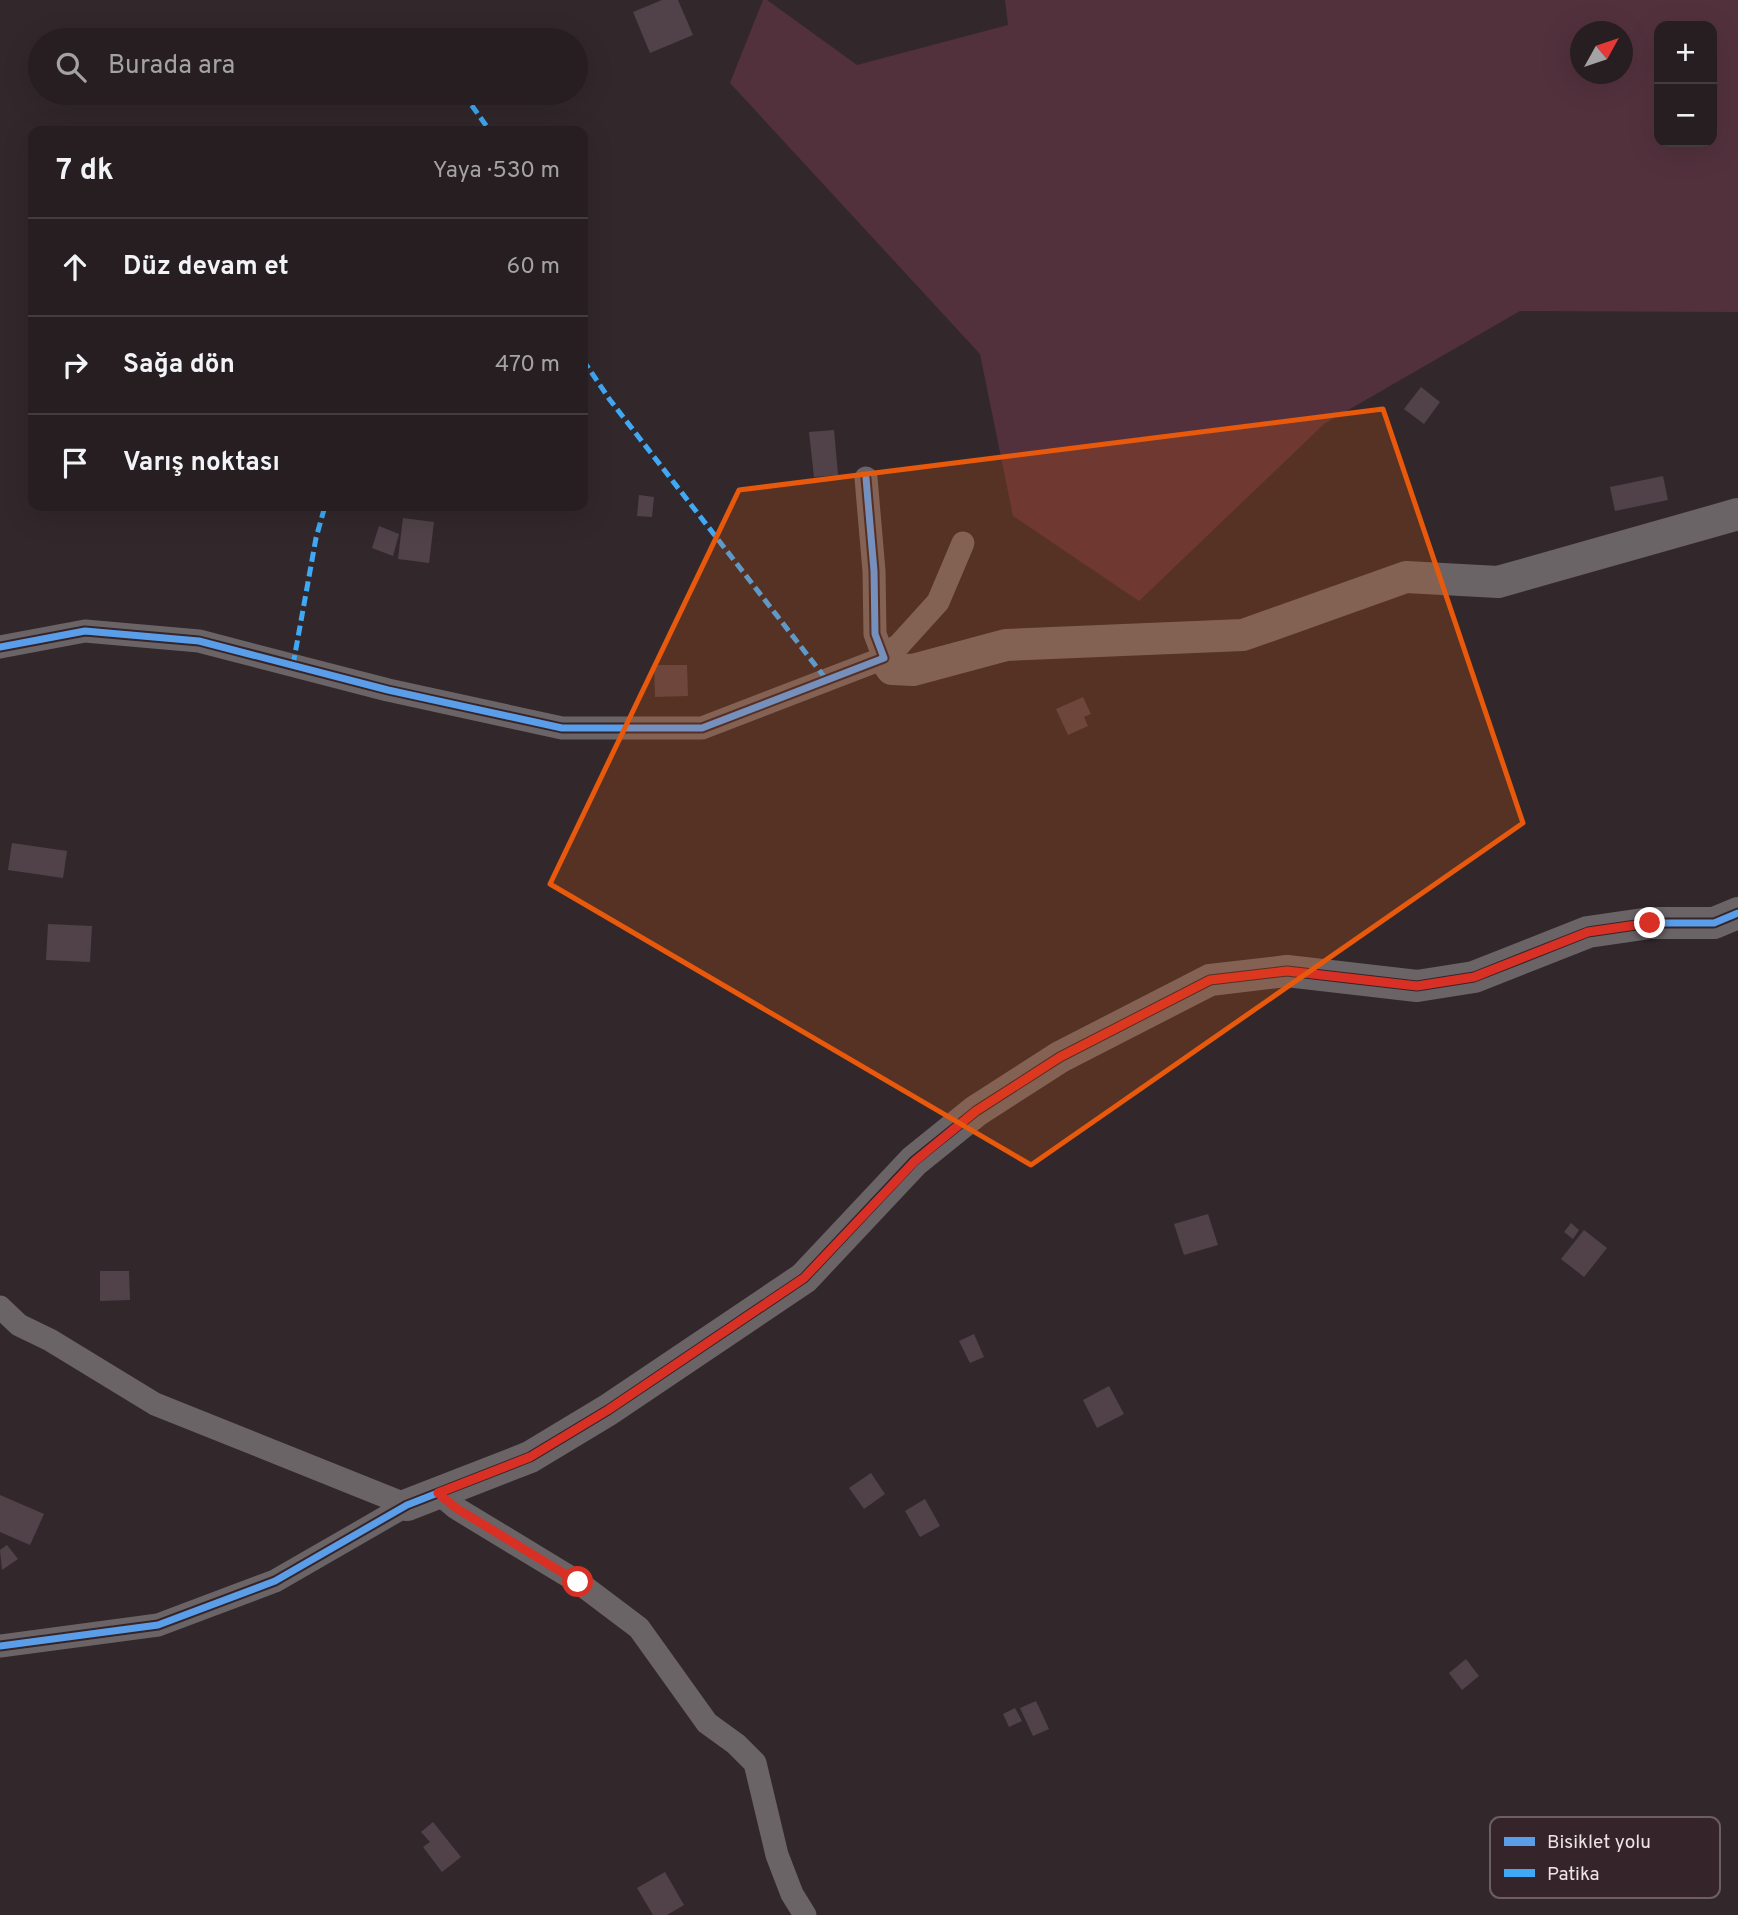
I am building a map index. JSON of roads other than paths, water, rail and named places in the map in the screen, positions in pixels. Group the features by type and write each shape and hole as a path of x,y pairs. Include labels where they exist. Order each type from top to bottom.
{"street":[{"path":"866,478 874,571 875,634 883,657 892,669 913,670 1006,645 1242,635 1406,577 1497,582 1738,514"},
{"path":"0,647 85,631 200,641 388,690 562,728 702,728 883,657 899,645 938,602 963,543"},
{"path":"0,1646 158,1625 275,1581 407,1505 530,1457 608,1410 804,1278 915,1161 976,1111 1060,1057 1210,980 1287,971 1417,986 1474,977 1588,932 1650,923 1714,923 1738,913"},
{"path":"0,1307 19,1325 50,1340 155,1404 407,1505"},
{"path":"438,1493 456,1508 578,1582 639,1628 707,1723 736,1744 755,1763 777,1854 792,1894 805,1915"}]}
